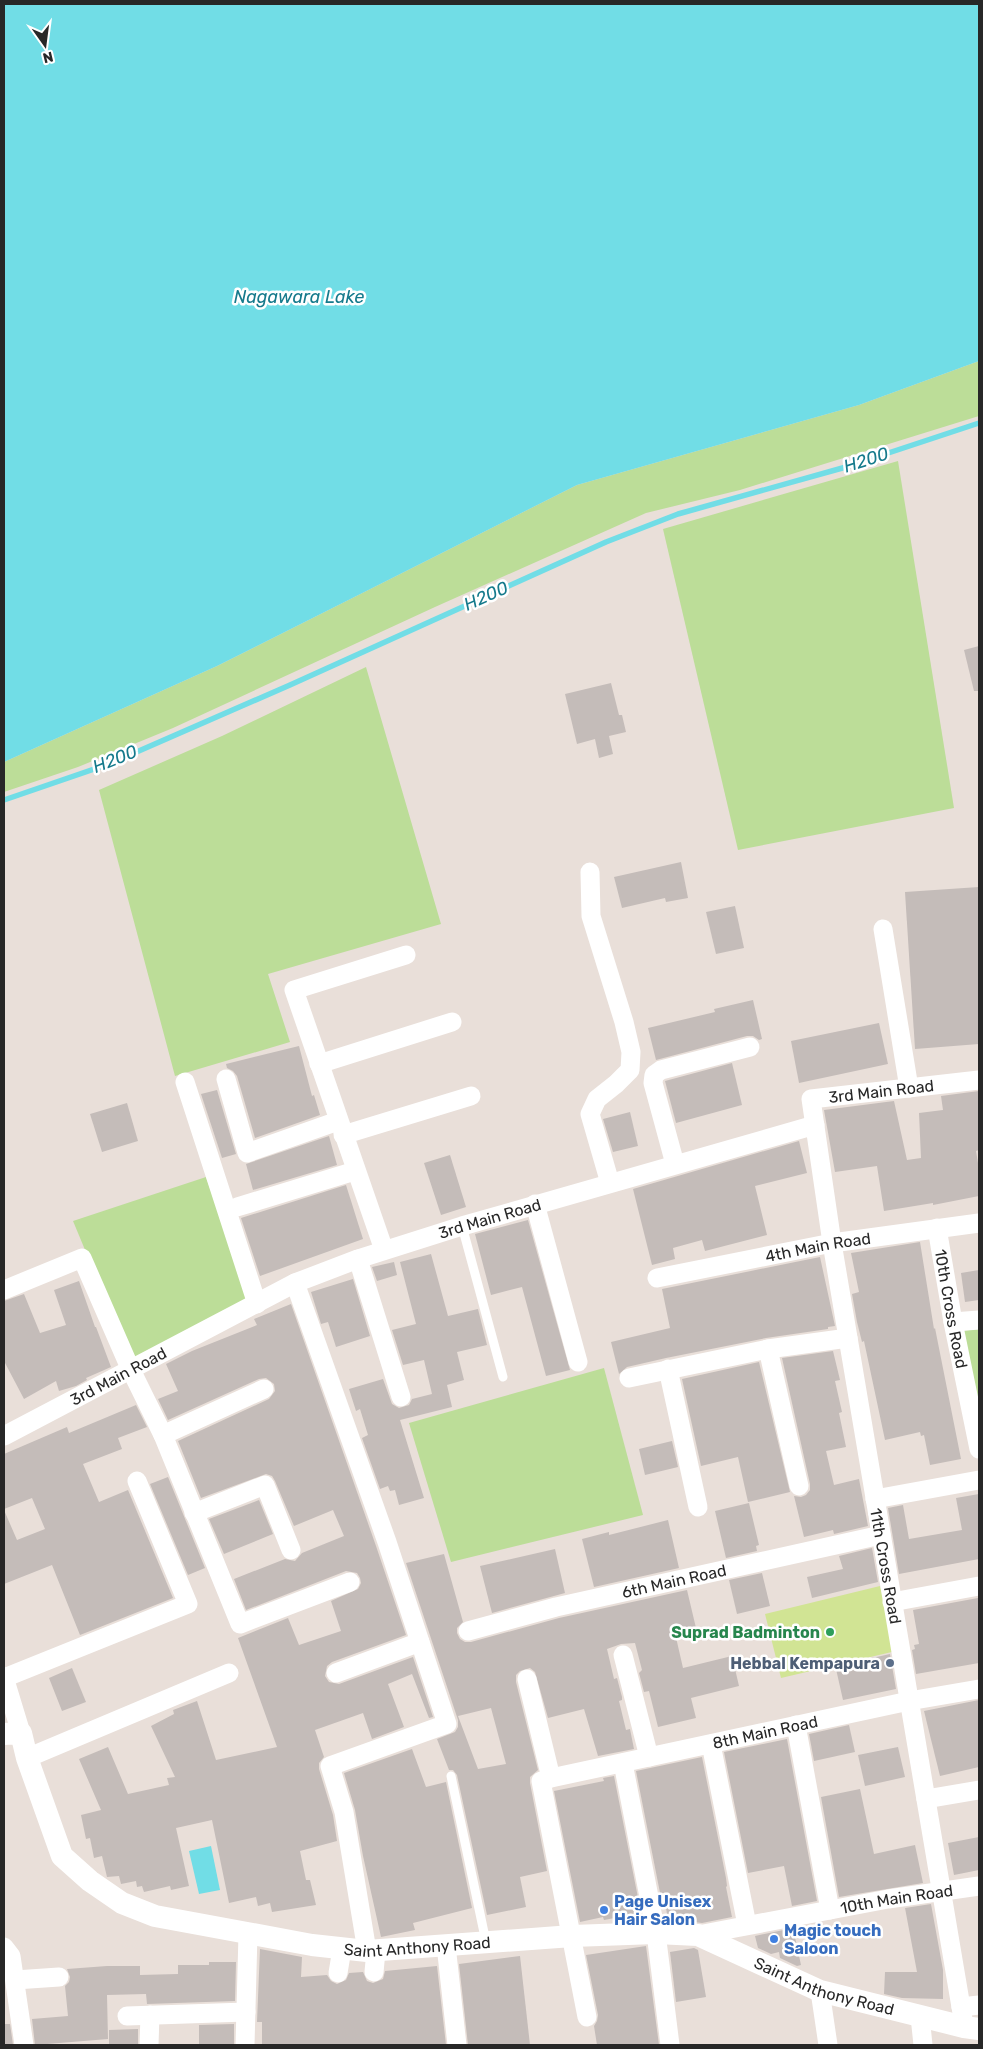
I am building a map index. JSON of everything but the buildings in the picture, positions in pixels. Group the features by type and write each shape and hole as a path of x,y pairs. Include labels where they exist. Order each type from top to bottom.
{"street":[{"path":"590,872 591,916 624,1022 631,1052 630,1070 597,1099 590,1114 610,1183"},
{"path":"882,929 909,1088"},
{"path":"384,1250 355,1171 294,990 406,955"},
{"path":"319,1064 452,1022"},
{"path":"675,1164 653,1083 654,1075 661,1070 750,1047"},
{"path":"226,1080 246,1153 471,1096"},
{"name":"3rd Main Road","path":"4,1436 130,1368 295,1283 358,1259 535,1204 815,1125 811,1099 979,1080"},
{"path":"185,1082 257,1304"},
{"name":"11th Cross Road","path":"815,1125 832,1243 926,1800 942,1891 971,2017"},
{"path":"237,1207 355,1171"},
{"path":"535,1204 578,1362"},
{"name":"4th Main Road","path":"657,1278 832,1243 979,1223"},
{"name":"10th Cross Road","path":"937,1228 953,1322 979,1449"},
{"path":"4,1290 82,1258 130,1368 163,1435 240,1624 350,1582"},
{"path":"358,1259 401,1397"},
{"path":"295,1283 387,1542 447,1724 330,1766 344,1812 372,1958"},
{"path":"953,1322 979,1320"},
{"path":"629,1378 768,1349 848,1338"},
{"path":"768,1349 799,1486"},
{"path":"668,1369 698,1507"},
{"path":"163,1435 264,1390"},
{"path":"875,1499 979,1480"},
{"path":"4,1677 188,1604 137,1481"},
{"path":"194,1513 265,1485 291,1550"},
{"name":"6th Main Road","path":"468,1631 556,1607 881,1535"},
{"path":"892,1602 979,1586"},
{"path":"336,1673 420,1642"},
{"path":"623,1655 649,1757"},
{"path":"27,1758 229,1672"},
{"name":"Saint Anthony Road","path":"4,1677 12,1734 27,1758 62,1856 90,1881 122,1903 155,1916 342,1950 372,1958 446,1945 486,1942 656,1933 698,1935 820,1991 920,2016 971,2017"},
{"path":"527,1679 551,1778 541,1780 588,2018"},
{"name":"8th Main Road","path":"551,1778 909,1701 979,1689"},
{"path":"796,1725 830,1910"},
{"path":"712,1744 747,1925"},
{"path":"624,1763 656,1933 670,2045"},
{"path":"926,1800 979,1790"},
{"name":"10th Main Road","path":"698,1935 830,1910 979,1886"},
{"path":"245,2045 248,1934"},
{"path":"446,1945 457,2045"},
{"path":"4,1947 11,1956 16,1980 24,2045"},
{"path":"338,1973 342,1950"},
{"path":"16,1980 59,1977"},
{"path":"820,1991 828,2045"},
{"path":"127,2016 246,2012"},
{"path":"149,2045 150,2016"},
{"path":"920,2016 923,2045"}],"lane":[{"path":"462,1226 503,1377"},
{"path":"450,1776 486,1942"}],"green space":[{"path":"979,361 979,416 740,490 646,513 435,607 173,728 78,767 4,792 4,762 217,666 577,485 859,405"},
{"path":"898,461 954,808 738,850 663,529"},
{"path":"366,667 441,924 268,974 290,1042 175,1076 99,790 222,736"},
{"path":"206,1177 250,1300 131,1360 73,1221"},
{"path":"979,1329 979,1412 961,1331"},
{"path":"604,1368 643,1515 451,1562 409,1423"},
{"name":"Suprad Badminton","path":"880,1586 896,1651 781,1678 765,1614"}],"water":[{"name":"Nagawara Lake","path":"4,4 979,4 979,361 859,405 577,485 217,666 4,762"},
{"path":"211,1846 220,1890 199,1894 189,1851"}],"waterway":[{"name":"H200","path":"4,800 109,764 290,685 606,542 678,514 846,467 979,423"}],"place":[{"name":"Suprad Badminton","path":"830,1632"},
{"name":"Hebbal Kempapura","path":"890,1663"},
{"name":"Page Unisex Hair Salon","path":"604,1910"},
{"name":"Magic touch Saloon","path":"774,1939"}]}
